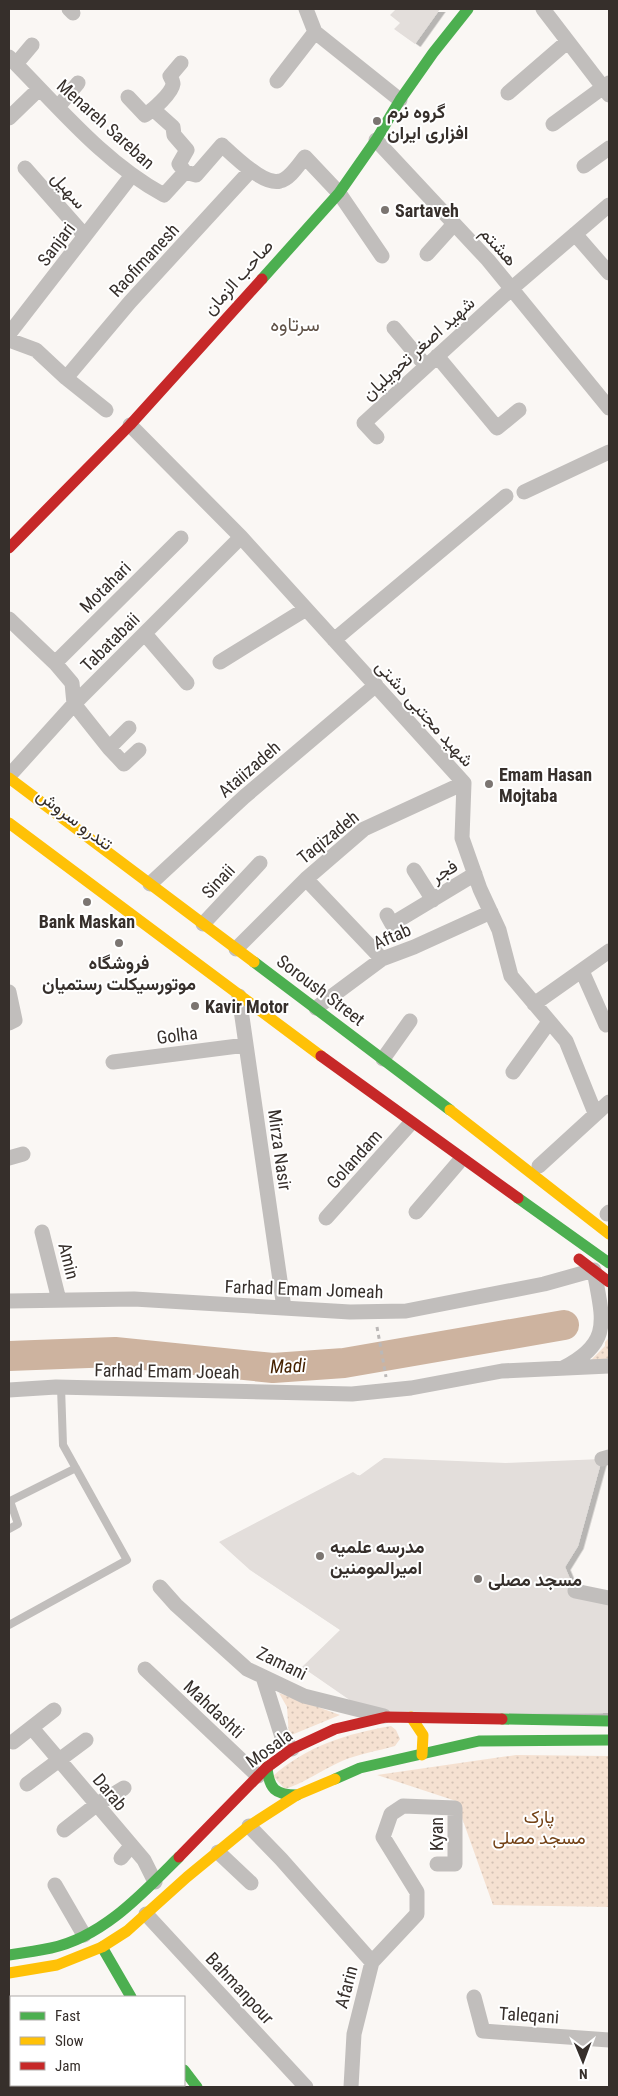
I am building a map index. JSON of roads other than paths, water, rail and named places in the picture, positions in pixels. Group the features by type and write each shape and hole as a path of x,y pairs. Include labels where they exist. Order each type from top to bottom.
{"main road":[{"name":"صاحب الزمان","path":"9,548 130,425 339,193 376,140 400,100 468,9"},
{"name":"Soroush Street","path":"9,777 383,1058 609,1234"},
{"path":"9,823 381,1101 609,1263"},
{"path":"401,1072 554,1176"},
{"path":"381,1101 535,1224"},
{"path":"572,1253 609,1282"},
{"name":"Mosala","path":"9,1954 53,1948 97,1930 140,1897 262,1772 292,1749 335,1729 386,1717 609,1721"},
{"path":"410,1717 423,1736 422,1755"},
{"path":"9,1973 57,1965 102,1947 128,1931 248,1826 297,1795 360,1768 479,1741 609,1740"},
{"path":"262,1772 272,1788 281,1795 297,1795"},
{"path":"102,1947 130,1996"},
{"path":"185,2071 197,2087"}],"street":[{"path":"306,9 316,32 400,100"},
{"path":"543,9 607,88 553,124"},
{"path":"277,81 316,32"},
{"path":"508,93 568,42"},
{"path":"12,60 32,45"},
{"name":"Menareh Sareban","path":"12,60 98,146 139,182 164,195 185,172 196,175 222,145 251,170 268,180 279,182 285,179 305,157 339,193"},
{"path":"128,97 145,115 154,110 170,90 173,84 170,76 181,63"},
{"path":"58,107 78,83"},
{"path":"9,118 39,89"},
{"path":"154,110 173,127 174,135 187,150 179,164 185,172"},
{"name":"هشتم","path":"376,140 511,289 609,408"},
{"path":"584,166 609,148"},
{"name":"سهیل","path":"25,168 85,236"},
{"name":"Raofimanesh","path":"66,378 130,302 251,170"},
{"name":"Sanjari","path":"9,334 132,175"},
{"path":"339,193 382,256"},
{"name":"شهید اصغر تحویلیان","path":"377,437 364,423 511,289 609,205"},
{"path":"427,254 454,224"},
{"path":"575,234 609,273"},
{"path":"394,328 426,366"},
{"path":"9,340 36,350 66,378 106,410"},
{"path":"437,356 497,428 519,410"},
{"name":"شهید مجتبی دشتی","path":"130,425 240,537 464,783 462,838 499,930 511,976 566,1041 595,1113"},
{"path":"524,492 609,452"},
{"path":"334,640 506,496"},
{"name":"Tabatabaii","path":"9,777 74,704 240,537"},
{"name":"Motahari","path":"55,663 180,538"},
{"path":"220,662 306,609"},
{"path":"9,619 55,663 72,683 74,704 124,764 140,750"},
{"path":"145,634 187,683"},
{"name":"Ataiizadeh","path":"150,884 244,797 376,685"},
{"path":"109,748 130,728"},
{"name":"Taqizadeh","path":"236,949 306,879 364,829 464,783"},
{"name":"Sinaii","path":"204,924 260,863"},
{"name":"فجر","path":"414,870 433,900"},
{"name":"فجر","path":"387,915 392,924 475,874"},
{"path":"306,879 382,959"},
{"name":"Aftab","path":"316,1008 382,959 414,947 491,912"},
{"path":"534,1004 609,951"},
{"path":"582,970 606,1025"},
{"path":"9,992 15,1020 9,1023"},
{"name":"Mirza Nasir","path":"239,996 284,1308"},
{"path":"383,1058 410,1022"},
{"path":"513,1072 549,1022"},
{"name":"Golha","path":"113,1062 246,1045"},
{"path":"539,1166 609,1102"},
{"name":"Golandam","path":"326,1218 410,1124"},
{"path":"416,1212 458,1163"},
{"name":"Amin","path":"42,1232 59,1300"},
{"name":"Farhad Emam Jomeah","path":"9,1301 134,1299 374,1312 406,1311 544,1284 594,1270"},
{"name":"Farhad Emam Joeah","path":"563,1368 582,1358 598,1341 601,1328 594,1270"},
{"name":"Farhad Emam Joeah","path":"9,1390 62,1387 352,1394 411,1388 502,1371 609,1366"},
{"name":"Zamani","path":"160,1587 176,1605 247,1669 304,1696 386,1717"},
{"path":"575,1590 609,1598"},
{"name":"Mahdashti","path":"145,1669 262,1772"},
{"path":"263,1677 282,1737 292,1749"},
{"path":"13,1742 54,1710"},
{"name":"Darab","path":"32,1728 144,1860 155,1882"},
{"path":"27,1784 86,1740"},
{"path":"64,1830 96,1805 124,1788"},
{"name":"Kyan","path":"418,1914 417,1892 383,1837 391,1814 403,1806 455,1808 455,1864 438,1864"},
{"path":"248,1826 280,1858 372,1962"},
{"path":"121,1858 131,1846"},
{"path":"218,1852 251,1884"},
{"path":"55,1885 84,1935"},
{"name":"Bahmanpour","path":"146,1914 306,2087"},
{"name":"Afarin","path":"351,2087 354,2034 372,1962 418,1914"},
{"name":"Taleqani","path":"474,1996 483,2031 609,2040"}],"lane":[{"name":"تندرو سروش","path":"9,788 46,816"},
{"name":"تندرو سروش","path":"9,813 94,877 99,890"},
{"name":"تندرو سروش","path":"61,828 68,833"},
{"name":"تندرو سروش","path":"112,867 125,865"},
{"path":"9,1625 127,1560 63,1445 62,1387"},
{"path":"9,1529 18,1524 10,1502 76,1468"}],"waterway":[{"name":"Madi","path":"9,1356 115,1352 273,1368 344,1363 564,1325"}],"place":[{"name":"گروه نرم افزاری ایران","path":"377,121"},
{"name":"Sartaveh","path":"385,210"},
{"name":"Emam Hasan Mojtaba","path":"489,784"},
{"name":"Bank Maskan","path":"87,902"},
{"name":"فروشگاه موتورسیکلت رستمیان","path":"119,943"},
{"name":"Kavir Motor","path":"195,1006"},
{"name":"مدرسه علمیه امیرالمومنین","path":"320,1556"},
{"name":"مسجد مصلی","path":"478,1579"}],"district":[{"name":"سرتاوه","path":"295,324"}],"park label":[{"name":"پارک مسجد مصلی","path":"539,1826"}]}
